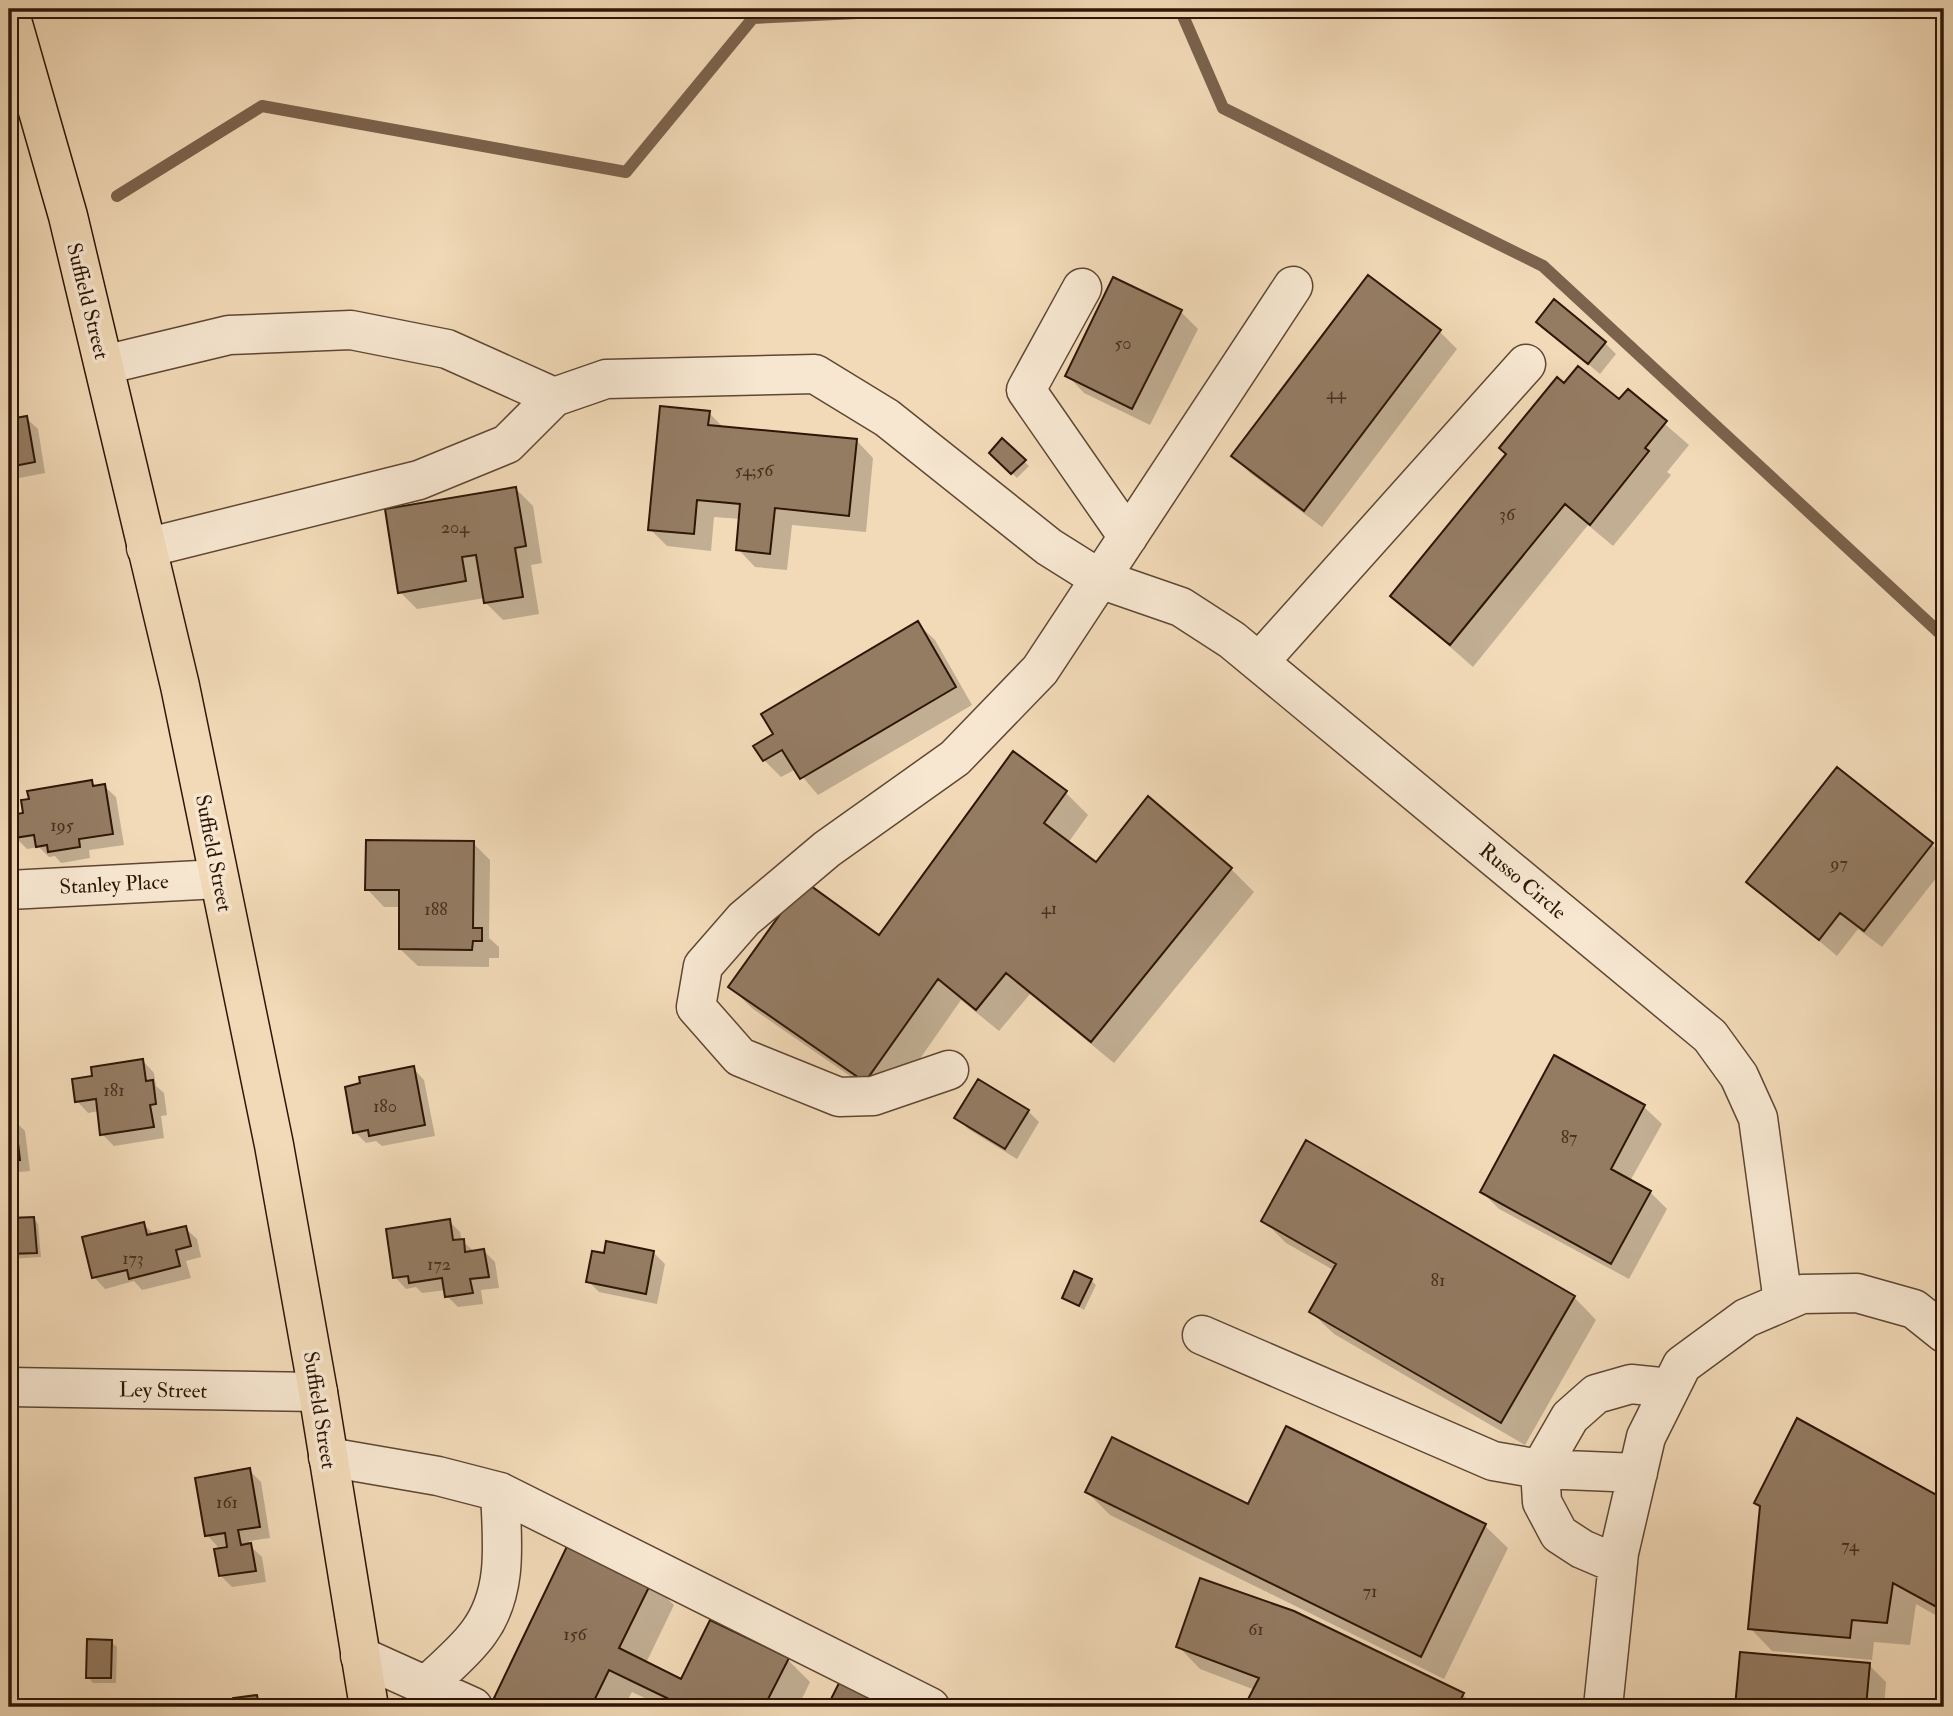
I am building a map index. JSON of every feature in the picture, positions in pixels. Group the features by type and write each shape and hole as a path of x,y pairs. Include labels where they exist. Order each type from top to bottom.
{"main road":[{"name":"Suffield Street","path":"9,10 49,144 180,686 274,1145 318,1392 369,1707"}],"street":[{"path":"948,1070 873,1096 839,1097 740,1057 696,1007 703,966 744,919 827,849 955,758 1040,670 1293,286"},
{"path":"1082,288 1026,390 1128,537"},
{"path":"104,365 229,335 351,330 447,349 554,397 507,444 419,480 146,548"},
{"path":"1259,662 1526,364"},
{"name":"Russo Circle","path":"554,397 606,379 814,374 887,418 1049,547 1100,579 1181,607 1232,640 1710,1037 1739,1076 1758,1118 1783,1302"},
{"name":"Stanley Place","path":"9,890 219,879"},
{"path":"1602,1707 1617,1564 1646,1437 1682,1365 1746,1318 1802,1294 1857,1293 1914,1309 1944,1333"},
{"path":"1202,1335 1493,1461 1540,1469 1638,1473"},
{"path":"1617,1564 1582,1549 1559,1534 1542,1502 1540,1469 1570,1417 1596,1394 1631,1384 1670,1388"},
{"name":"Ley Street","path":"9,1387 318,1392"},
{"path":"328,1457 438,1476 500,1492 930,1707"},
{"path":"426,1686 478,1634 493,1610 503,1557 500,1492"},
{"path":"360,1656 473,1707"}],"building":[{"path":"1368,275 1441,330 1304,511 1231,456"},
{"path":"1113,277 1182,310 1132,409 1065,376"},
{"path":"1554,299 1606,342 1588,364 1536,322"},
{"path":"1578,366 1619,399 1628,389 1667,421 1645,448 1649,451 1590,525 1565,504 1450,645 1390,596 1506,454 1499,448 1557,377 1564,383"},
{"path":"660,406 710,411 708,425 857,439 849,516 775,508 770,554 736,550 740,504 697,500 694,534 648,530"},
{"path":"27,416 35,462 9,467 9,419"},
{"path":"1002,438 1026,460 1011,474 989,453"},
{"path":"516,487 526,546 515,548 523,597 484,603 476,555 462,557 466,581 398,593 385,509"},
{"path":"918,621 956,687 800,779 782,750 763,761 753,746 773,734 761,714"},
{"path":"1013,751 1067,791 1044,823 1096,862 1148,796 1232,868 1091,1042 1006,973 976,1010 938,979 865,1082 728,987 804,881 879,935"},
{"path":"1837,767 1933,843 1864,931 1840,913 1819,940 1746,882"},
{"path":"92,780 93,786 105,784 113,834 79,839 80,847 48,852 47,845 36,847 34,835 14,838 10,815 23,813 21,800 29,799 27,791"},
{"path":"366,840 474,841 473,928 482,928 482,941 473,941 472,950 399,949 399,890 365,890"},
{"path":"1554,1055 1645,1105 1611,1169 1651,1191 1611,1264 1480,1192"},
{"path":"143,1059 146,1081 153,1080 156,1104 150,1105 154,1127 100,1135 96,1099 75,1102 72,1079 92,1076 91,1067"},
{"path":"414,1066 425,1125 369,1136 368,1130 353,1133 345,1087 360,1083 359,1077"},
{"path":"978,1079 1029,1110 1005,1149 954,1118"},
{"path":"15,1118 20,1160 9,1161 9,1119"},
{"path":"1306,1140 1575,1296 1501,1423 1309,1312 1336,1264 1261,1221"},
{"path":"34,1217 37,1253 9,1254 9,1218"},
{"path":"450,1219 453,1240 464,1239 465,1252 484,1249 489,1277 470,1279 473,1293 445,1297 442,1278 409,1283 408,1276 393,1278 386,1229"},
{"path":"144,1222 147,1235 186,1226 191,1246 176,1250 180,1266 129,1279 127,1270 92,1278 82,1237"},
{"path":"606,1241 654,1251 646,1294 586,1282 592,1251 604,1253"},
{"path":"1074,1271 1092,1279 1079,1306 1062,1298"},
{"path":"1797,1418 1944,1499 1944,1611 1893,1583 1887,1623 1852,1620 1850,1638 1748,1629 1760,1506 1754,1503"},
{"path":"1286,1426 1486,1524 1421,1657 1085,1492 1112,1437 1248,1504"},
{"path":"250,1468 260,1527 238,1530 241,1545 251,1543 256,1571 219,1576 214,1549 227,1547 225,1533 205,1536 195,1478"},
{"path":"570,1540 652,1581 619,1648 681,1679 710,1620 789,1658 764,1707 667,1707 671,1700 609,1670 591,1707 512,1707 494,1698"},
{"path":"1200,1578 1294,1611 1464,1693 1457,1707 1244,1707 1259,1678 1176,1647"},
{"path":"87,1639 112,1640 111,1678 86,1678"},
{"path":"1740,1652 1870,1663 1866,1707 1735,1707"},
{"path":"840,1681 894,1707 827,1707"},
{"path":"257,1695 259,1707 234,1707 233,1698"},
{"path":"17,1699 82,1699 82,1707 17,1707"}],"waterway":[{"path":"117,196 262,106 626,172 753,18 857,13 858,9"},
{"path":"1180,9 1223,108 1543,266 1944,637"}]}
